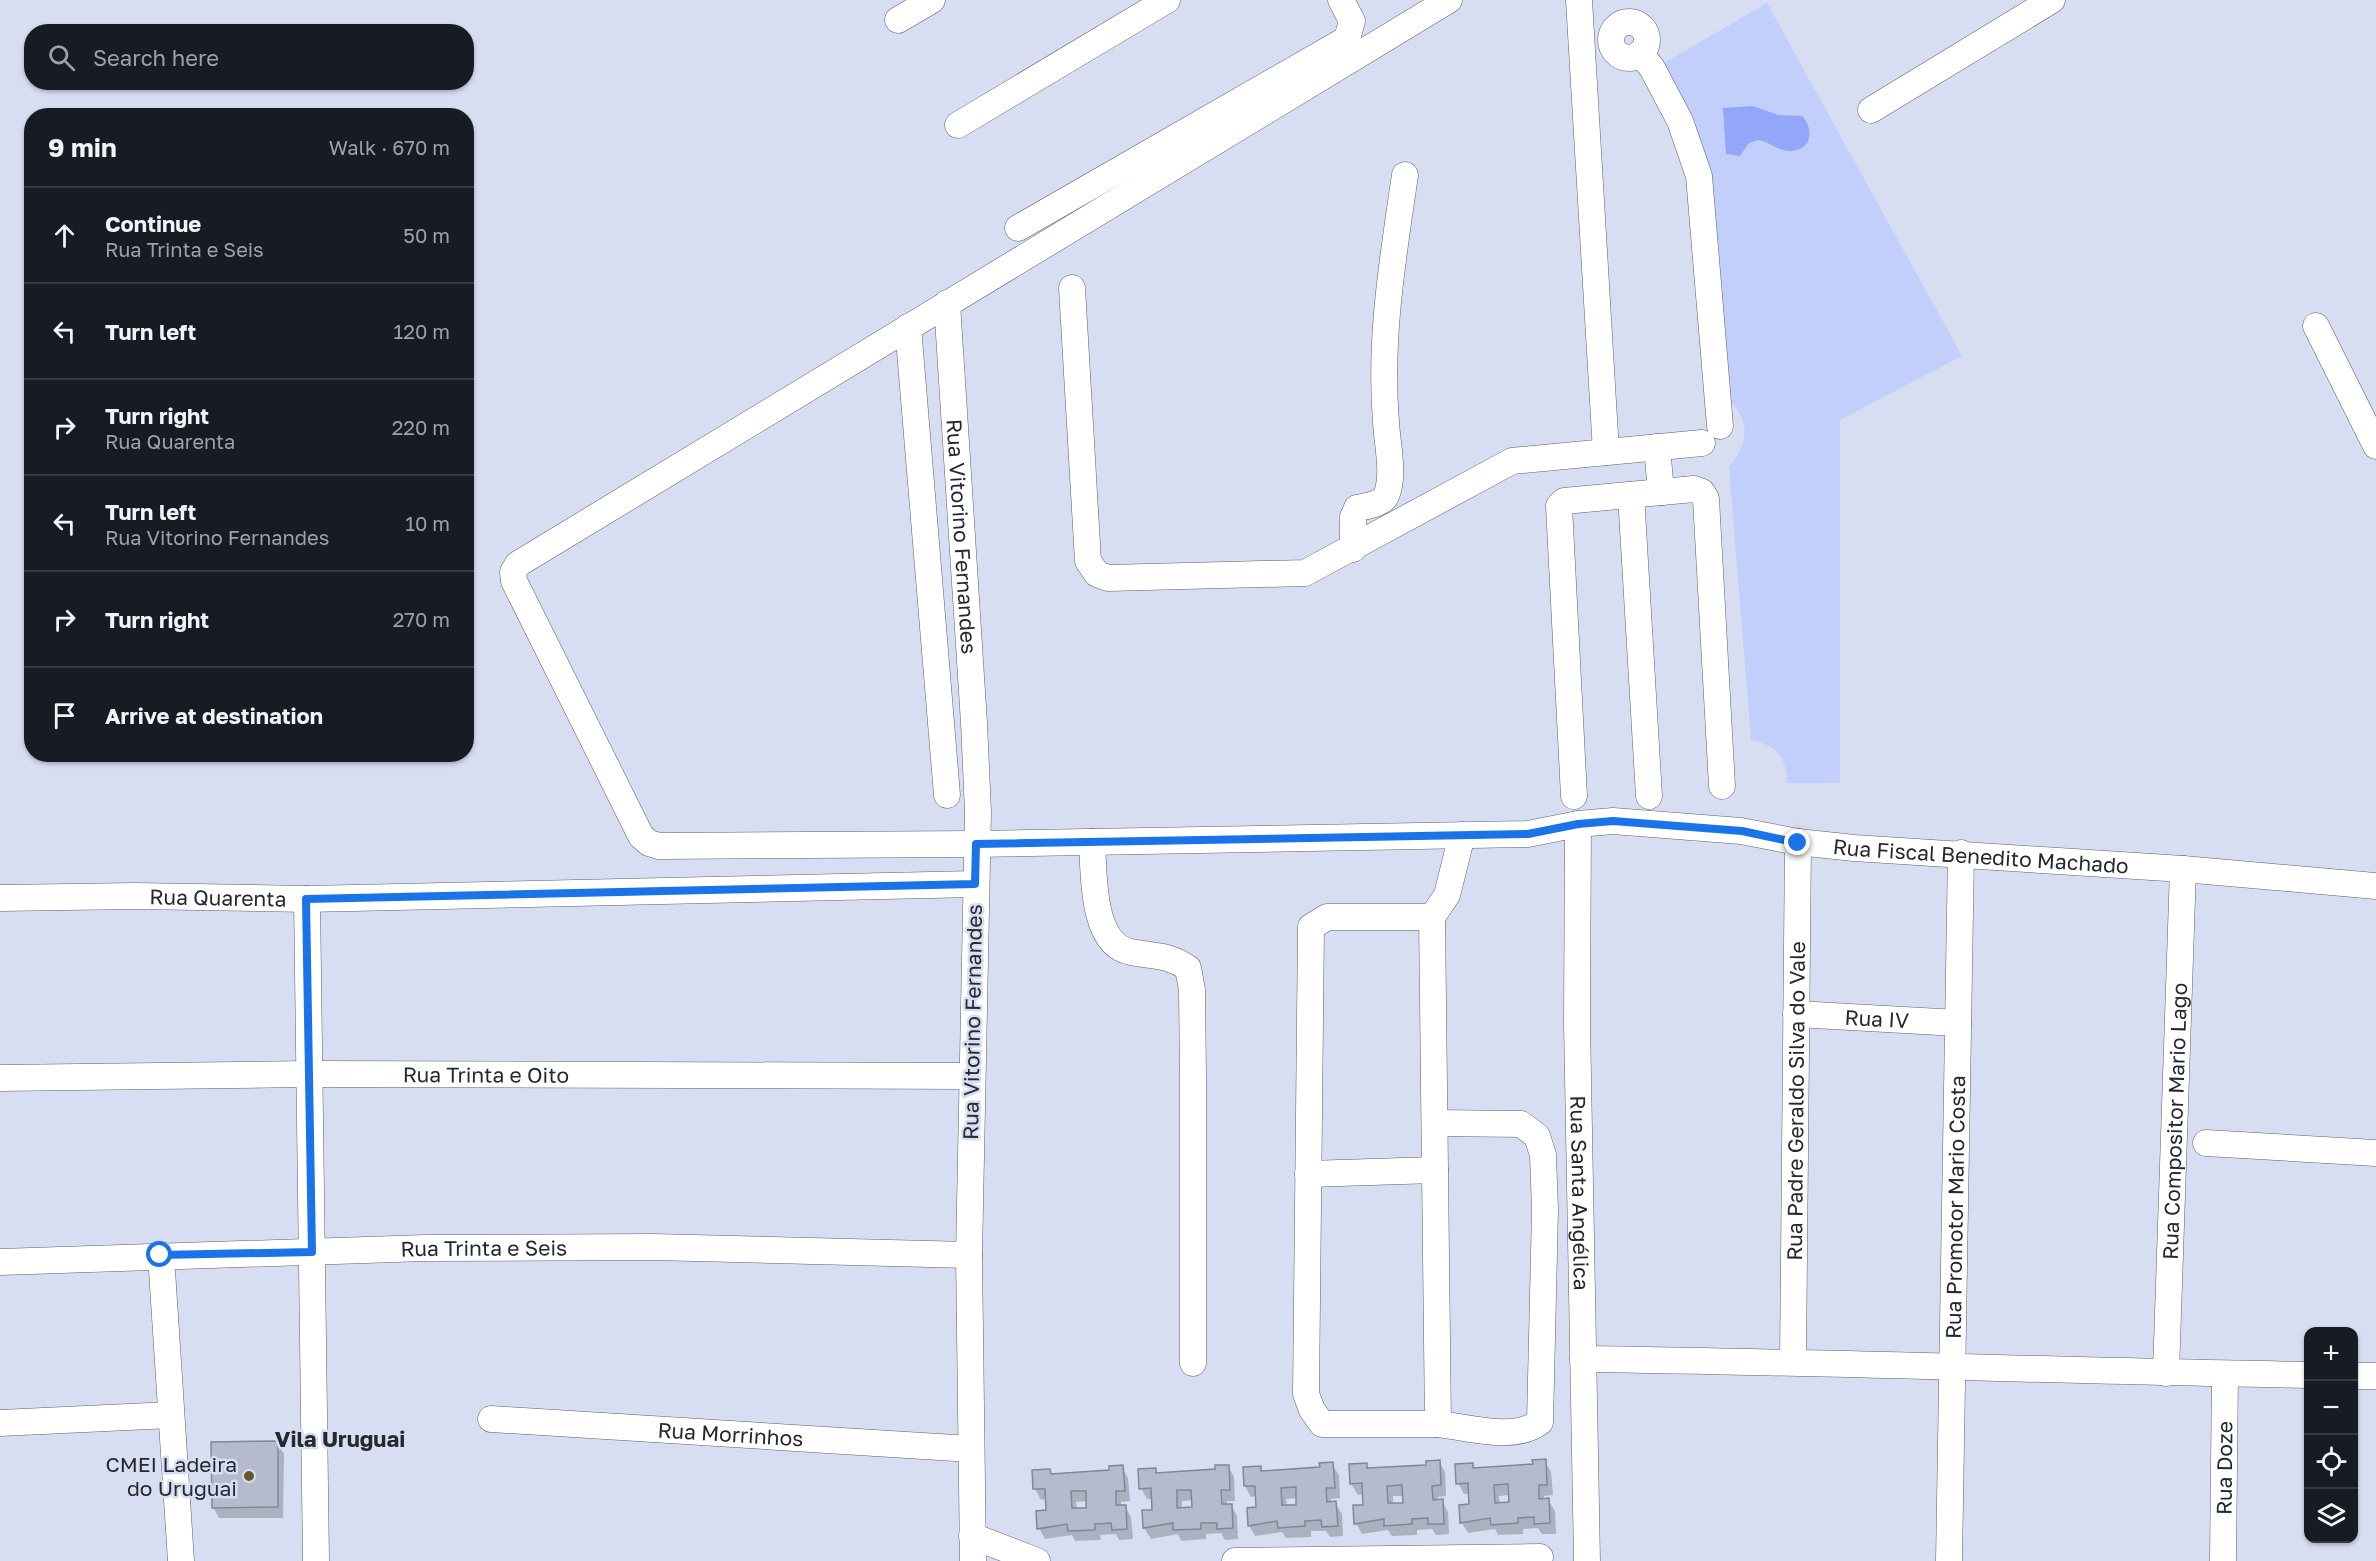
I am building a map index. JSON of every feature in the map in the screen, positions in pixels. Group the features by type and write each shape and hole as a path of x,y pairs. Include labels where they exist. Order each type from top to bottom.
{"street":[{"path":"898,20 932,0"},
{"path":"958,125 1167,0"},
{"path":"1018,228 1347,39 1352,21 1341,0"},
{"path":"946,795 908,327 1449,0"},
{"path":"1579,0 1596,320 1606,452"},
{"path":"1871,110 2052,0"},
{"path":"1072,288 1088,561 1097,573 1108,578 1305,573 1512,461 1657,447 1711,434 1699,176 1680,121 1652,68 1640,54"},
{"path":"1353,549 1353,517 1357,508 1381,501 1386,496 1389,477 1382,376 1384,333 1405,175"},
{"name":"Rua Vitorino Fernandes","path":"947,303 975,723 976,844 969,1255 973,1561"},
{"path":"2316,326 2376,446"},
{"name":"Rua Fiscal Benedito Machado","path":"908,327 518,564 513,572 514,581 642,836 649,843 659,846 976,844 1528,834 1578,824 1613,821 1742,821 1771,825 1798,843 2183,869 2376,886"},
{"path":"1657,447 1661,492"},
{"path":"1574,796 1559,506 1564,501 1694,489 1702,492 1706,499 1722,786"},
{"path":"1631,495 1648,796"},
{"name":"Rua Santa Angélica","path":"1578,824 1577,1023 1587,1561"},
{"path":"1438,1424 1432,916 1447,895 1462,835"},
{"path":"1092,842 1098,910 1109,940 1128,952 1173,958 1188,968 1192,990 1193,1363"},
{"name":"Rua Padre Geraldo Silva do Vale","path":"1793,1361 1798,843"},
{"name":"Rua Promotor Mario Costa","path":"1949,1561 1961,853"},
{"name":"Rua Compositor Mario Lago","path":"2166,1373 2183,869"},
{"name":"Rua Quarenta","path":"0,898 135,896 306,899 975,884"},
{"path":"306,899 316,1561"},
{"path":"1432,916 1327,917 1311,927 1306,1394 1312,1410 1322,1424 1438,1424 1509,1432 1531,1429 1540,1422 1545,1210 1543,1155 1537,1136 1521,1124 1435,1123"},
{"name":"Rua IV","path":"1796,1014 1958,1023"},
{"name":"Rua Trinta e Oito","path":"0,1078 309,1074 971,1076"},
{"path":"2206,1143 2376,1153"},
{"path":"1308,1174 1435,1170"},
{"name":"Rua Trinta e Seis","path":"0,1262 425,1248 653,1247 969,1255"},
{"path":"160,1255 181,1561"},
{"path":"1583,1359 1793,1361 2166,1373 2304,1375"},
{"name":"Rua Doze","path":"2223,1561 2225,1374"},
{"path":"2358,1376 2376,1376"},
{"path":"0,1423 171,1415"},
{"name":"Rua Morrinhos","path":"491,1419 971,1449"},
{"path":"972,1536 1037,1561"},
{"path":"1235,1561 1540,1557"}],"shaded area":[{"path":"1767,3 1962,356 1840,420 1840,783 1787,783 1785,767 1778,754 1767,745 1751,740 1729,467 1741,449 1744,432 1740,414 1727,398 1711,172 1691,114 1664,63"}],"water":[{"path":"1753,106 1778,115 1802,116 1809,127 1809,139 1803,148 1790,151 1757,140 1748,144 1740,156 1726,154 1723,108"}],"building":[{"name":"CMEI Ladeira do Uruguai","path":"278,1441 278,1507 212,1508 211,1442"},
{"path":"1546,1459 1547,1485 1539,1485 1539,1499 1549,1498 1550,1523 1534,1524 1534,1517 1518,1518 1518,1523 1491,1525 1490,1518 1460,1523 1459,1505 1469,1504 1468,1483 1456,1484 1455,1464 1473,1463 1473,1468 1533,1464 1532,1460","holes":["1508,1484 1509,1502 1495,1503 1494,1485"]},
{"path":"1440,1460 1441,1485 1432,1486 1433,1500 1443,1499 1444,1524 1428,1524 1428,1518 1412,1519 1412,1524 1384,1526 1384,1519 1354,1524 1353,1505 1363,1505 1362,1483 1350,1484 1349,1464 1367,1463 1367,1468 1426,1465 1426,1461","holes":["1402,1485 1403,1503 1388,1503 1387,1486"]},
{"path":"1333,1462 1335,1488 1326,1488 1327,1502 1336,1501 1338,1526 1322,1527 1321,1520 1305,1521 1305,1526 1278,1528 1277,1521 1248,1526 1247,1508 1256,1507 1255,1486 1244,1486 1243,1467 1261,1466 1261,1471 1320,1467 1319,1463","holes":["1296,1487 1296,1505 1282,1505 1281,1488"]},
{"path":"1123,1465 1125,1491 1116,1491 1116,1505 1126,1505 1127,1529 1112,1530 1111,1523 1095,1524 1095,1530 1068,1531 1067,1524 1037,1529 1036,1511 1046,1510 1045,1489 1033,1489 1032,1470 1050,1469 1051,1474 1109,1470 1109,1466","holes":["1071,1491 1086,1491 1086,1508 1072,1508"]},
{"path":"1215,1465 1229,1465 1230,1490 1221,1490 1222,1504 1232,1504 1233,1528 1217,1529 1217,1523 1201,1523 1201,1529 1173,1530 1173,1523 1143,1528 1142,1510 1152,1510 1151,1488 1139,1489 1138,1469 1156,1468 1156,1473 1215,1469","holes":["1177,1490 1191,1490 1192,1507 1177,1508"]}],"place":[{"name":"CMEI Ladeira do Uruguai","path":"249,1476"}],"district":[{"name":"Vila Uruguai","path":"340,1438"}],"route":[{"path":"160,1255 312,1252 306,899 975,884 976,844 1528,834 1578,824 1613,821 1742,831 1770,835 1798,843"}]}
